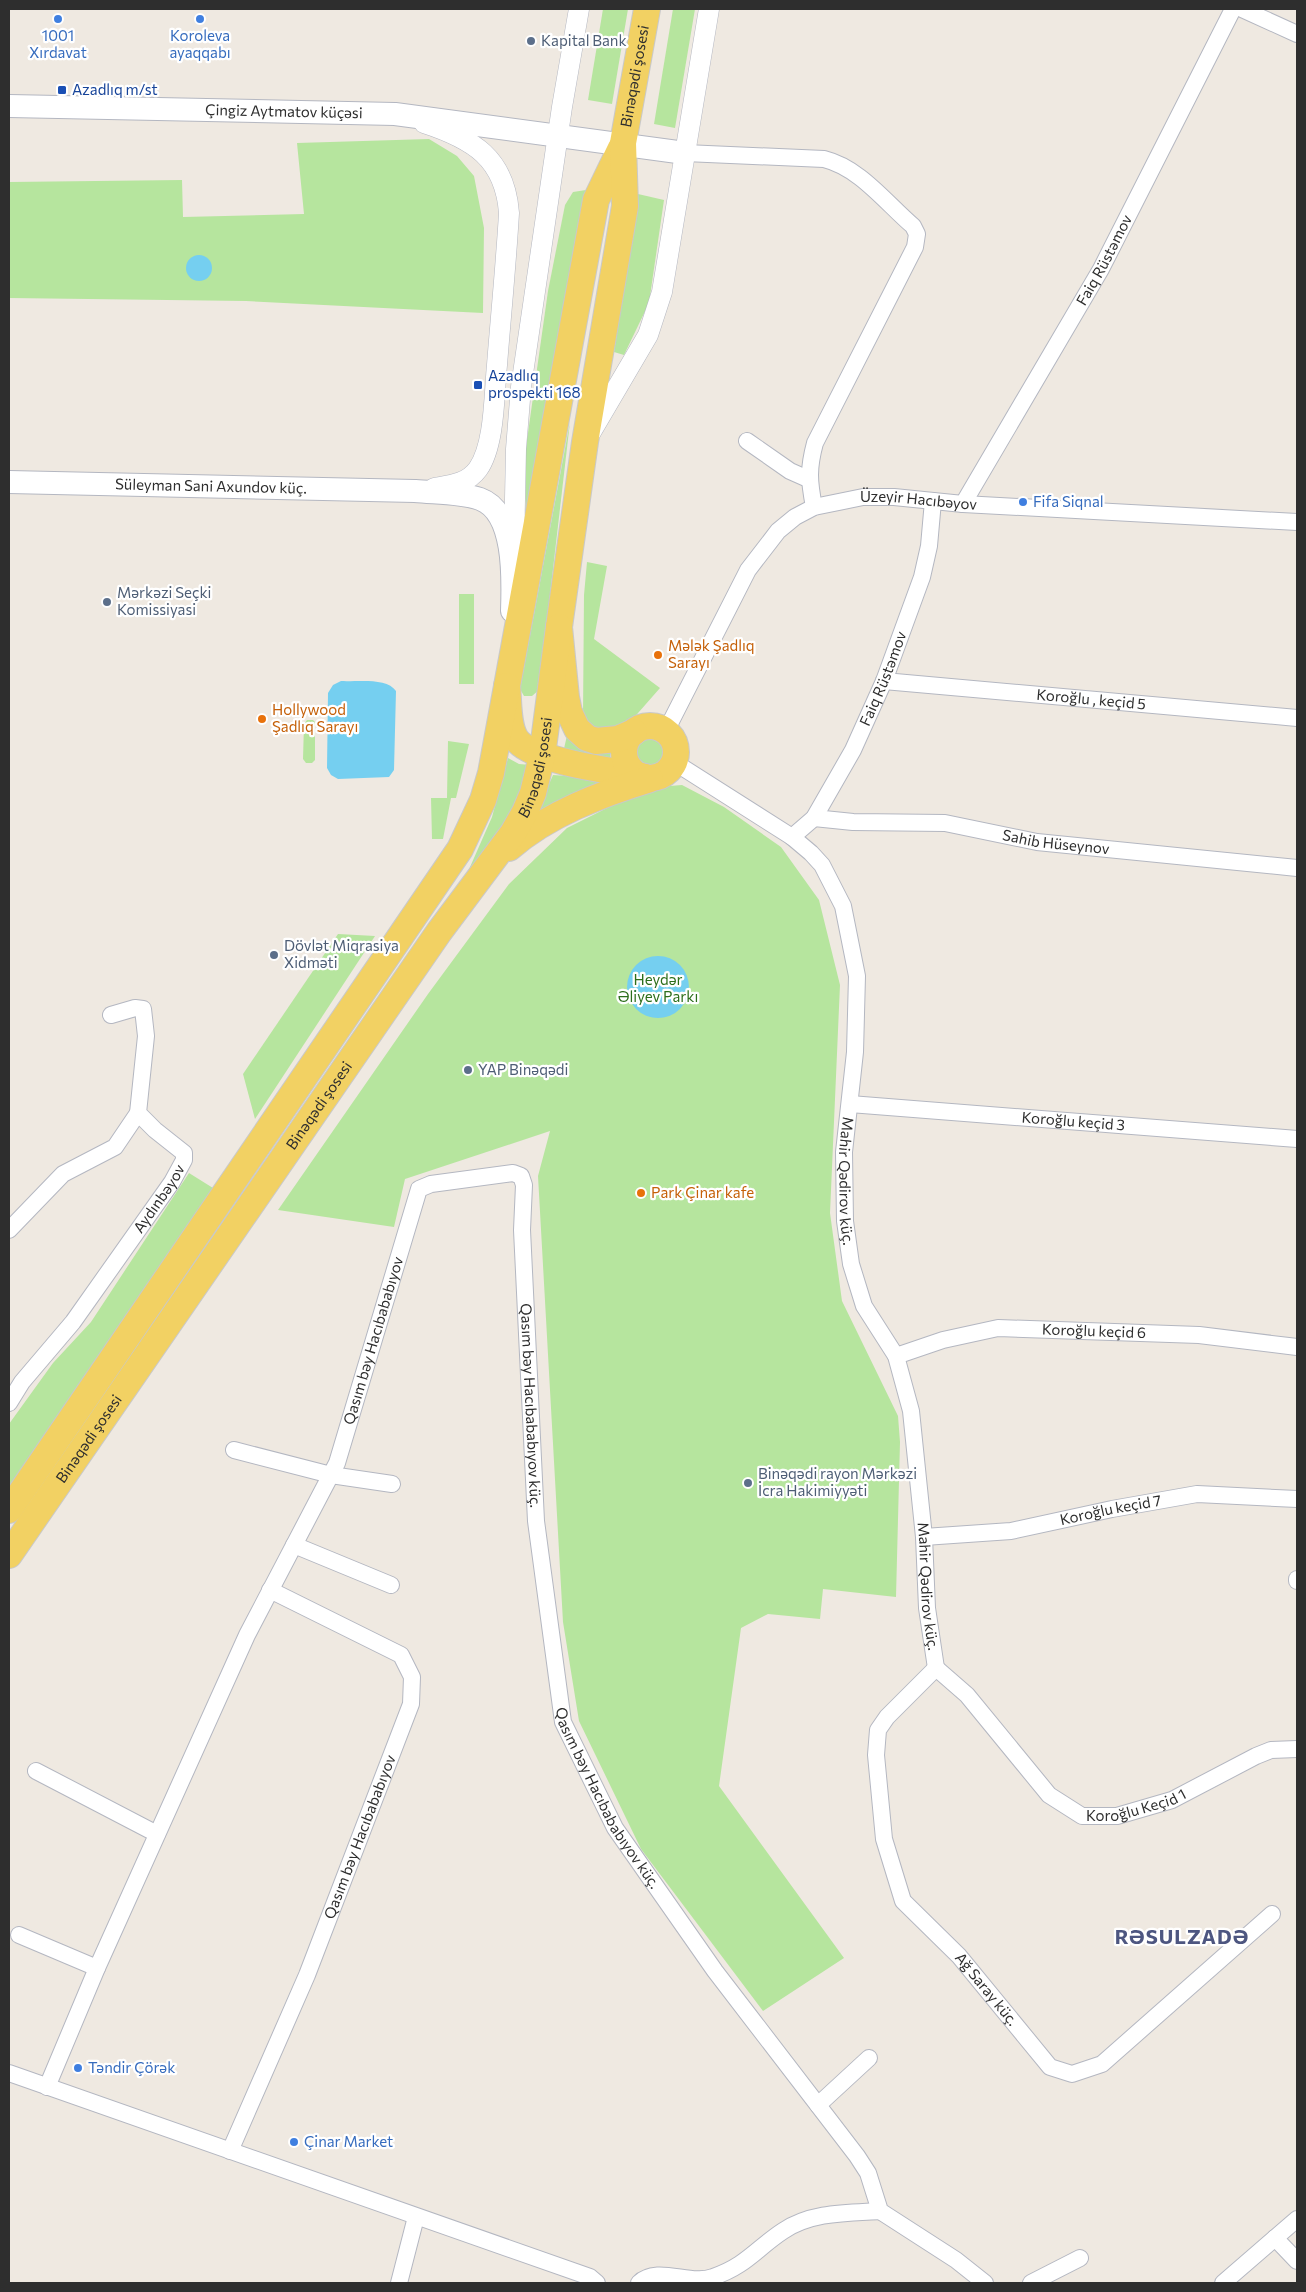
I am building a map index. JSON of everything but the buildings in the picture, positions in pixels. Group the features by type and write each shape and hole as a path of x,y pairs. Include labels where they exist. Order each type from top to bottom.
{"main road":[{"name":"Binəqədi şosesi","path":"9,1510 460,849 483,800 491,773 596,200 623,143 647,9"},
{"name":"Çingiz Aytmatov küçəsi","path":"9,106 395,114 623,143 685,153"},
{"path":"492,864 519,840 556,817 602,795 658,772 676,745 666,731 650,725 618,739 596,741 587,738 577,729 569,712 566,697 559,627 585,442 625,206 623,143"},
{"name":"Süleyman Sani Axundov küç.","path":"9,482 415,491 470,496 482,500 491,506 507,537 513,566 509,675"},
{"name":"Binəqədi şosesi","path":"9,1555 434,940 492,864 525,812 533,793 542,756 559,627"},
{"path":"509,675 512,731 517,741 525,747 542,756 658,772"},
{"path":"634,732 627,740 625,758 630,768 658,772"}],"street":[{"path":"513,566 516,449 521,387 558,135 579,9"},
{"path":"585,442 648,335 655,317 662,292 709,9"},
{"name":"Faiq Rüstəmov","path":"963,504 1101,269 1233,9"},
{"path":"1242,9 1297,34"},
{"path":"395,114 464,138 496,165 508,192 509,213 491,422 485,457 477,470 468,479 455,485 415,491"},
{"path":"685,153 824,159 837,162 853,172 913,226 917,234 915,247 815,444 808,479 814,507"},
{"path":"748,441 790,471 808,479"},
{"name":"Üzeyir Hacıbəyov","path":"666,731 748,570 778,531 794,517 814,507 863,497 894,497 963,504 1297,522"},
{"name":"Faiq Rüstəmov","path":"792,837 814,818 853,750 884,681 922,577 929,546 934,501"},
{"name":"Koroğlu , keçid 5","path":"884,681 1297,718"},
{"name":"Mahir Qədirov küç.","path":"658,772 792,837 822,865 844,906 857,976 855,1052 844,1152 844,1221 851,1264 864,1306 896,1356 911,1411 924,1537 927,1608 936,1668"},
{"name":"Sahib Hüseynov","path":"814,818 861,822 945,823 1038,842 1297,868"},
{"path":"9,1230 63,1174 115,1147 138,1113 146,1036 143,1009 135,1008 111,1014"},
{"name":"Koroğlu keçid 3","path":"850,1104 1297,1139"},
{"name":"Aydınbəyov","path":"9,1403 72,1322 172,1182 184,1160 184,1153 155,1130 138,1113"},
{"name":"Qasım bəy Hacıbababıyov","path":"47,2087 97,1968 247,1634 337,1463 419,1189 431,1184 513,1173 521,1176 524,1185"},
{"name":"Qasım bəy Hacıbababıyov küç.","path":"524,1185 522,1230 536,1521 563,1722 615,1828 715,1971 868,2173 880,2211"},
{"name":"Koroğlu keçid 6","path":"896,1356 943,1340 998,1328 1199,1335 1297,1347"},
{"path":"234,1450 331,1475 392,1484"},
{"name":"Koroğlu keçid 7","path":"924,1537 1011,1530 1197,1494 1297,1499"},
{"path":"294,1545 391,1585"},
{"name":"Qasım bəy Hacıbababıyov","path":"230,2151 307,1975 411,1704 412,1677 401,1655 270,1590"},
{"name":"Koroğlu Keçid 1","path":"936,1668 968,1695 1049,1795 1082,1816 1117,1816 1172,1800 1256,1756 1271,1750 1297,1749"},
{"name":"Ağ Saray küç.","path":"936,1668 887,1717 878,1730 876,1755 884,1839 903,1902 959,1956 1050,2067 1072,2074 1102,2064 1272,1914"},
{"path":"36,1771 157,1834"},
{"path":"19,1935 97,1968"},
{"path":"818,2105 869,2058"},
{"path":"9,2073 416,2217 590,2276 597,2283"},
{"path":"639,2283 644,2278 657,2276 694,2280 711,2278 742,2265 782,2232 795,2224 828,2215 880,2211 956,2260 985,2283"},
{"path":"399,2283 416,2217"},
{"path":"1222,2283 1297,2219"},
{"path":"1275,2238 1297,2261"},
{"path":"1031,2283 1080,2258"}],"green space":[{"path":"603,9 628,9 612,104 588,100"},
{"path":"673,9 695,9 675,128 654,124"},
{"path":"429,139 457,156 474,176 484,228 483,313 246,301 9,298 9,182 182,180 183,217 304,214 297,143"},
{"path":"586,190 526,527 525,454 548,291 565,205 573,192"},
{"path":"638,194 664,200 649,303 624,355 614,352"},
{"path":"570,422 539,690 532,696 524,696 520,689"},
{"path":"587,562 607,566 594,639 660,688 624,729 595,730 583,715 584,595"},
{"path":"459,594 474,594 474,684 459,684"},
{"path":"307,720 315,722 315,760 312,763 306,763 303,759 304,724"},
{"path":"568,731 610,752 610,763 563,753"},
{"path":"650,735 662,739 666,751 662,763 650,767 638,763 634,751 638,739"},
{"path":"448,741 469,744 456,798 451,798 443,839 432,839 431,798 447,798"},
{"path":"508,758 519,764 531,765 512,814 463,883 492,817"},
{"path":"553,775 610,779 533,821"},
{"name":"Heydər Əliyev Parkı","path":"682,785 724,807 781,847 819,900 840,985 830,1213 842,1301 898,1416 900,1442 896,1597 823,1589 820,1619 768,1614 741,1628 719,1786 844,1958 763,2011 641,1849 579,1721 563,1622 538,1176 550,1131 405,1179 394,1227 278,1210 428,994 509,884 567,828 623,800 657,787"},
{"path":"338,934 375,936 255,1119 243,1074"},
{"path":"189,1173 213,1188 9,1487 9,1424 53,1363 91,1322"}],"water":[{"path":"199,255 208,259 212,268 208,277 199,281 190,277 186,268 190,259"},
{"path":"341,681 379,682 392,687 396,691 394,770 389,777 338,779 331,775 327,768 328,693 333,685"},
{"path":"652,956 664,956 680,965 687,975 689,987 687,999 680,1009 664,1018 652,1018 641,1013 632,1004 627,993 627,981 632,970 641,961"}],"place":[{"name":"1001 Xırdavat","path":"58,19"},
{"name":"Koroleva ayaqqabı","path":"200,19"},
{"name":"Kapital Bank","path":"531,41"},
{"name":"Azadlıq m/st","path":"62,90"},
{"name":"Azadlıq prospekti 168","path":"478,385"},
{"name":"Fifa Siqnal","path":"1023,502"},
{"name":"Mərkəzi Seçki Komissiyasi","path":"107,602"},
{"name":"Mələk Şadlıq Sarayı","path":"658,655"},
{"name":"Hollywood Şadlıq Sarayı","path":"262,719"},
{"name":"Dövlət Miqrasiya Xidməti","path":"274,955"},
{"name":"YAP Binəqədi","path":"468,1070"},
{"name":"Park Çinar kafe","path":"641,1193"},
{"name":"Binəqədi rayon Mərkəzi İcra Hakimiyyəti","path":"748,1483"},
{"name":"Təndir Çörək","path":"78,2068"},
{"name":"Çinar Market","path":"294,2142"}],"district":[{"name":"RƏSULZADƏ","path":"1182,1937"}]}
